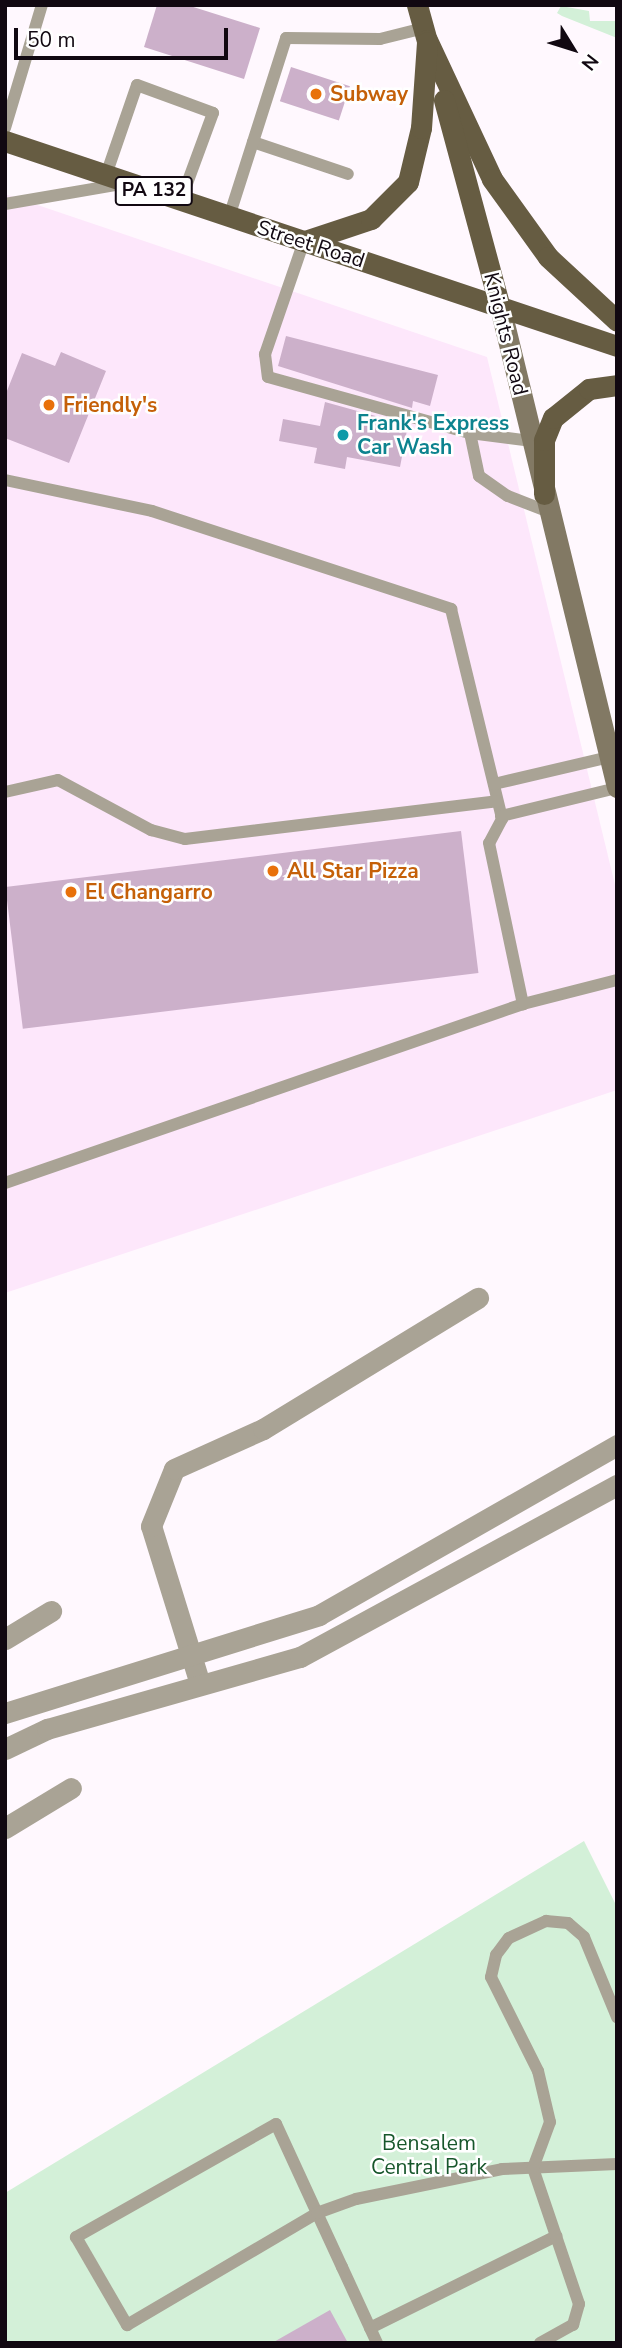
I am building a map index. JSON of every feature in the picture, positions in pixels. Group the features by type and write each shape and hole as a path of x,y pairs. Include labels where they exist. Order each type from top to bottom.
{"main road":[{"name":"Knights Road","path":"417,5 500,307 617,788"},
{"path":"304,241 371,219 392,204 408,181 421,128 426,34"},
{"path":"426,34 492,179 548,257 617,321"},
{"name":"Street Road","path":"5,141 617,346"},
{"path":"547,503 544,440 553,418 589,389 617,386"}],"street":[{"path":"200,1684 188,1653 151,1526 174,1469 263,1429 478,1298"},
{"path":"5,1713 188,1653 319,1615 617,1445"},
{"path":"5,1749 47,1728 300,1657 617,1485"},
{"path":"5,1639 51,1611"},
{"path":"5,1829 71,1788"}],"lane":[{"path":"5,128 42,5"},
{"path":"229,217 286,38 380,39 426,34"},
{"path":"106,175 137,86 213,113 181,200"},
{"path":"253,142 348,174"},
{"path":"5,204 128,183"},
{"path":"304,241 265,354 268,377 470,433 532,441"},
{"path":"470,433 479,476 508,496 547,503"},
{"path":"5,480 152,511 451,609 501,816 489,843 523,1003"},
{"path":"494,784 612,762"},
{"path":"5,792 58,780 151,830 185,839 498,800"},
{"path":"501,816 617,788"},
{"path":"5,1182 523,1003 617,980"},
{"path":"540,2343 573,2325 579,2304 533,2168 550,2122 538,2071 491,1977 496,1955 509,1938 546,1920 568,1923 584,1937 617,2017"},
{"path":"377,2343 370,2328 317,2213 276,2124 76,2237 127,2325 317,2213 356,2199 533,2168 617,2164"},
{"path":"370,2328 556,2236"}],"shaded area":[{"path":"5,194 487,357 617,893 617,1090 5,1293"}],"green space":[{"path":"561,6 589,11 590,21 617,21 617,38 562,16 557,13"},
{"name":"Bensalem Central Park","path":"584,1841 617,1907 617,2343 5,2343 5,2193"}],"building":[{"path":"157,5 187,5 260,28 244,79 144,47"},
{"name":"Subway","path":"291,67 350,86 339,120 280,101"},
{"path":"286,336 438,375 430,406 413,401 412,408 278,366"},
{"name":"Friendly's","path":"61,352 106,371 69,463 5,438 5,396 22,353 55,366"},
{"name":"Frank's Express Car Wash","path":"325,402 408,425 400,467 347,457 345,469 314,463 317,448 279,441 283,419 320,426"},
{"path":"461,831 478,973 23,1029 5,887"},
{"path":"330,2310 348,2343 272,2343"}],"place":[{"name":"Subway","path":"316,94"},
{"name":"Friendly's","path":"49,405"},
{"name":"Frank's Express Car Wash","path":"343,435"},
{"name":"All Star Pizza","path":"273,871"},
{"name":"El Changarro","path":"71,892"}]}
